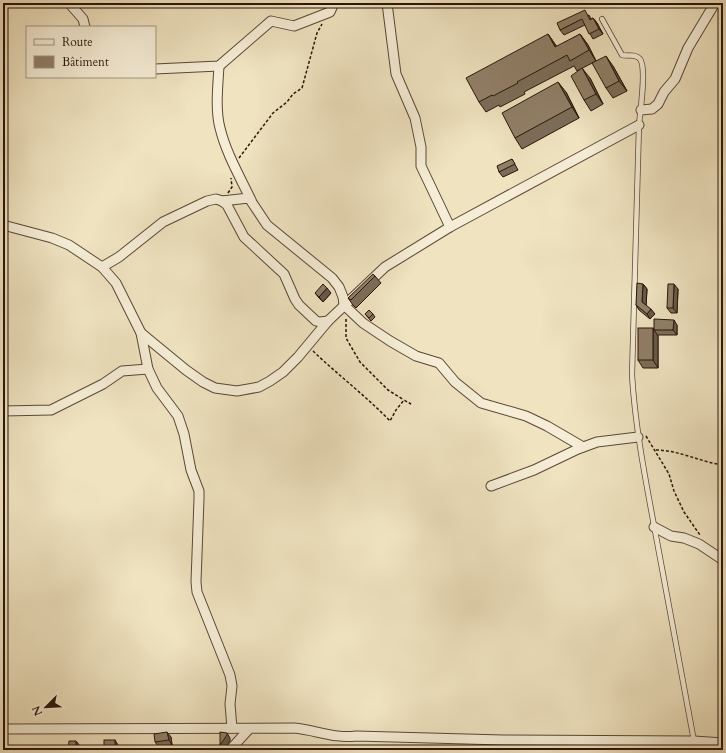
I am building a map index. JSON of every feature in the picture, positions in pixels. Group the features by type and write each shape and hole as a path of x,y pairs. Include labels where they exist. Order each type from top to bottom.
{"street":[{"path":"69,3 83,19 85,26"},
{"path":"156,69 219,66 270,21 294,26 330,12 334,3"},
{"path":"387,3 396,74 414,118 421,147 421,166 450,227"},
{"path":"641,110 652,109 658,104 664,92 675,78 688,48 715,3"},
{"path":"219,66 218,98 220,128 234,167 262,219 332,278 344,297 343,307"},
{"path":"141,333 186,370 203,382 215,388 237,391 259,386 270,381 283,372 328,321 385,267 450,227 639,125"},
{"path":"222,201 247,198 251,200"},
{"path":"102,267 119,257 164,222 207,201 216,199 227,205 244,238 284,274 299,305 316,321 328,321"},
{"path":"3,225 52,238 69,245 102,267 116,283 141,333 148,369 157,388 178,416 184,434 190,470 199,491 197,592 230,675 232,686 230,704 232,728"},
{"path":"343,307 363,323 390,341 416,356 439,363 456,382 481,403 526,416 548,426 583,447"},
{"path":"3,411 51,410 103,384 122,371 148,369"},
{"path":"491,486 534,470 597,442 638,437"},
{"path":"654,527 671,536 684,538 699,544 723,560"},
{"path":"3,728 294,728 345,738 356,736 495,740 657,740 723,743"},
{"path":"230,750 249,729"},
{"path":"627,740 629,750"}],"lane":[{"path":"602,19 622,55 635,55 640,58 642,63 643,93 639,125 632,375 638,437 694,741"},
{"path":"657,740 657,750"}],"path":[{"path":"222,201 232,187 231,179 234,167 240,156 273,113 293,94 302,88 317,33 326,14"},
{"path":"343,307 347,320 346,338 360,362 385,387 411,404"},
{"path":"308,345 348,383 373,403 390,421 404,400"},
{"path":"638,437 647,436 656,450 669,474 674,491 684,512 701,537"},
{"path":"656,450 675,453 714,464 723,465"}],"building":[{"path":"585,10 590,20 593,18 599,29 589,34 582,19 560,30 557,23"},
{"path":"548,34 555,47 580,34 589,50 570,61 567,55 517,82 518,83 479,102 466,78"},
{"path":"606,56 619,81 606,88 592,63"},
{"path":"582,68 596,94 584,100 571,76"},
{"path":"558,82 572,107 515,138 502,113"},
{"path":"512,159 515,164 499,172 497,166"},
{"path":"373,274 375,276 351,300 348,298"},
{"path":"637,283 643,284 642,302 651,309 647,314 636,305"},
{"path":"323,284 327,288 319,297 315,293"},
{"path":"668,284 674,284 673,308 667,308"},
{"path":"369,310 373,314 369,318 365,314"},
{"path":"654,319 674,320 673,330 654,330"},
{"path":"638,328 653,328 653,360 638,360"},
{"path":"167,732 169,740 155,742 154,734"},
{"path":"220,732 227,733 227,735 220,745"},
{"path":"104,740 115,740 115,750 104,750"},
{"path":"69,741 76,741 76,750 68,750"}]}
